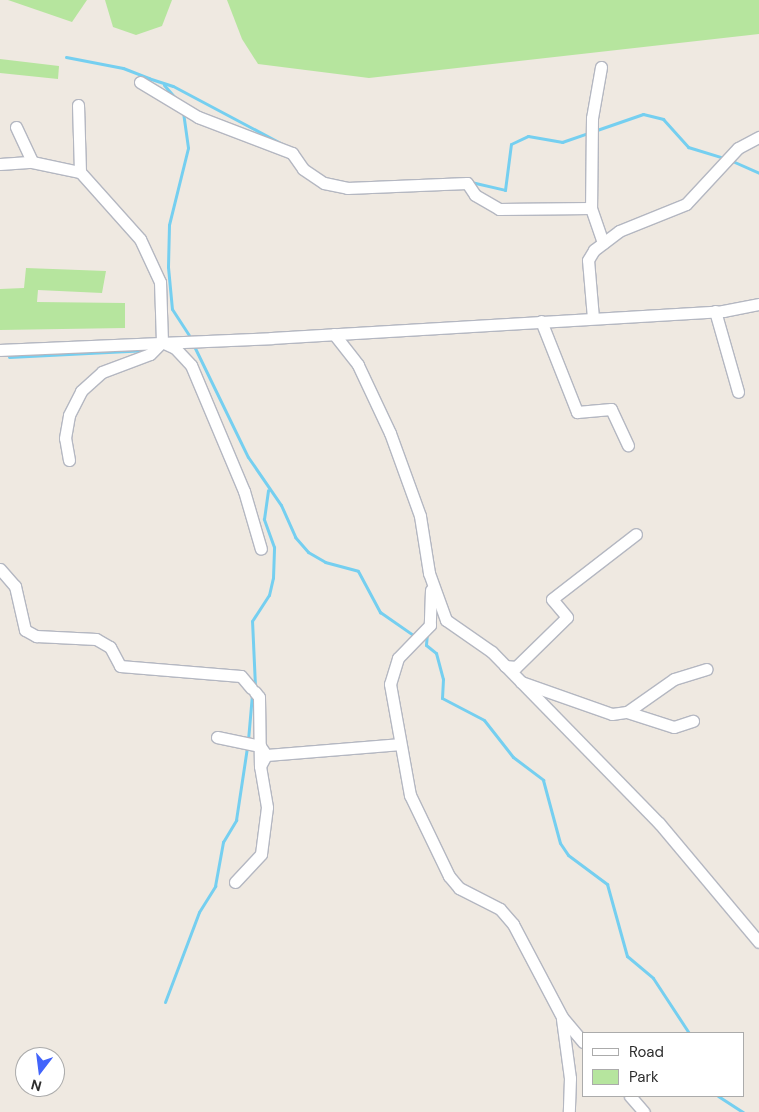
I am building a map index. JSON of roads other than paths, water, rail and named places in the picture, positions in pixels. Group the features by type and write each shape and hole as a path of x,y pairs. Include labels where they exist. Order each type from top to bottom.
{"street":[{"path":"600,66 593,110 591,208 603,243"},
{"path":"140,82 198,117 292,153 303,169 324,183 347,188 467,184 475,195 499,209 591,208"},
{"path":"78,105 80,172"},
{"path":"16,127 32,162"},
{"path":"593,318 588,260 603,243 619,231 686,204 738,148 759,137"},
{"path":"0,164 32,162 80,172 140,238 160,282 162,342 150,354 102,372 81,391 69,415 65,438 69,460"},
{"path":"0,350 334,334 715,311 759,304"},
{"path":"715,311 738,392"},
{"path":"542,320 577,412 611,410 628,445"},
{"path":"334,334 358,365 390,433 420,516 429,573 430,625 411,641 392,670 399,744 410,795 449,876 459,888 500,909 513,924 562,1017 582,1041"},
{"path":"162,342 176,348 191,365 244,491 261,549"},
{"path":"505,666 516,667 567,617 552,600 636,534"},
{"path":"0,569 15,586 25,630 36,636 96,639 110,647 120,666 241,676 259,697 263,750 260,766 268,807 261,854 235,882"},
{"path":"429,573 446,620 505,666 659,823 759,942"},
{"path":"627,712 674,679 708,669"},
{"path":"519,682 612,714 627,712 674,727 693,721"},
{"path":"217,737 263,750 399,744"},
{"path":"562,1017 570,1078 569,1112"},
{"path":"631,1097 644,1112"}],"waterway":[{"path":"66,57 123,68 149,78"},
{"path":"148,78 173,86 286,146"},
{"path":"164,85 179,102"},
{"path":"183,112 188,148 169,225 168,267 172,309 189,335"},
{"path":"594,131 643,114 663,119 688,147 724,158"},
{"path":"471,182 505,190 511,144 528,136 562,142 588,133"},
{"path":"730,160 759,173"},
{"path":"194,346 248,457 281,505 295,537 308,552 325,562 358,571 380,612 416,637"},
{"path":"9,357 148,350"},
{"path":"255,686 252,621 269,595 273,578 274,547 264,519 268,490"},
{"path":"427,633 426,645 436,653 443,679 442,698 484,720 513,757 543,780 560,843 568,855 607,884 627,956 653,978 688,1032"},
{"path":"248,740 252,694"},
{"path":"165,1002 199,912 215,886 223,842 236,820 247,747"},
{"path":"720,1097 743,1112"}]}
